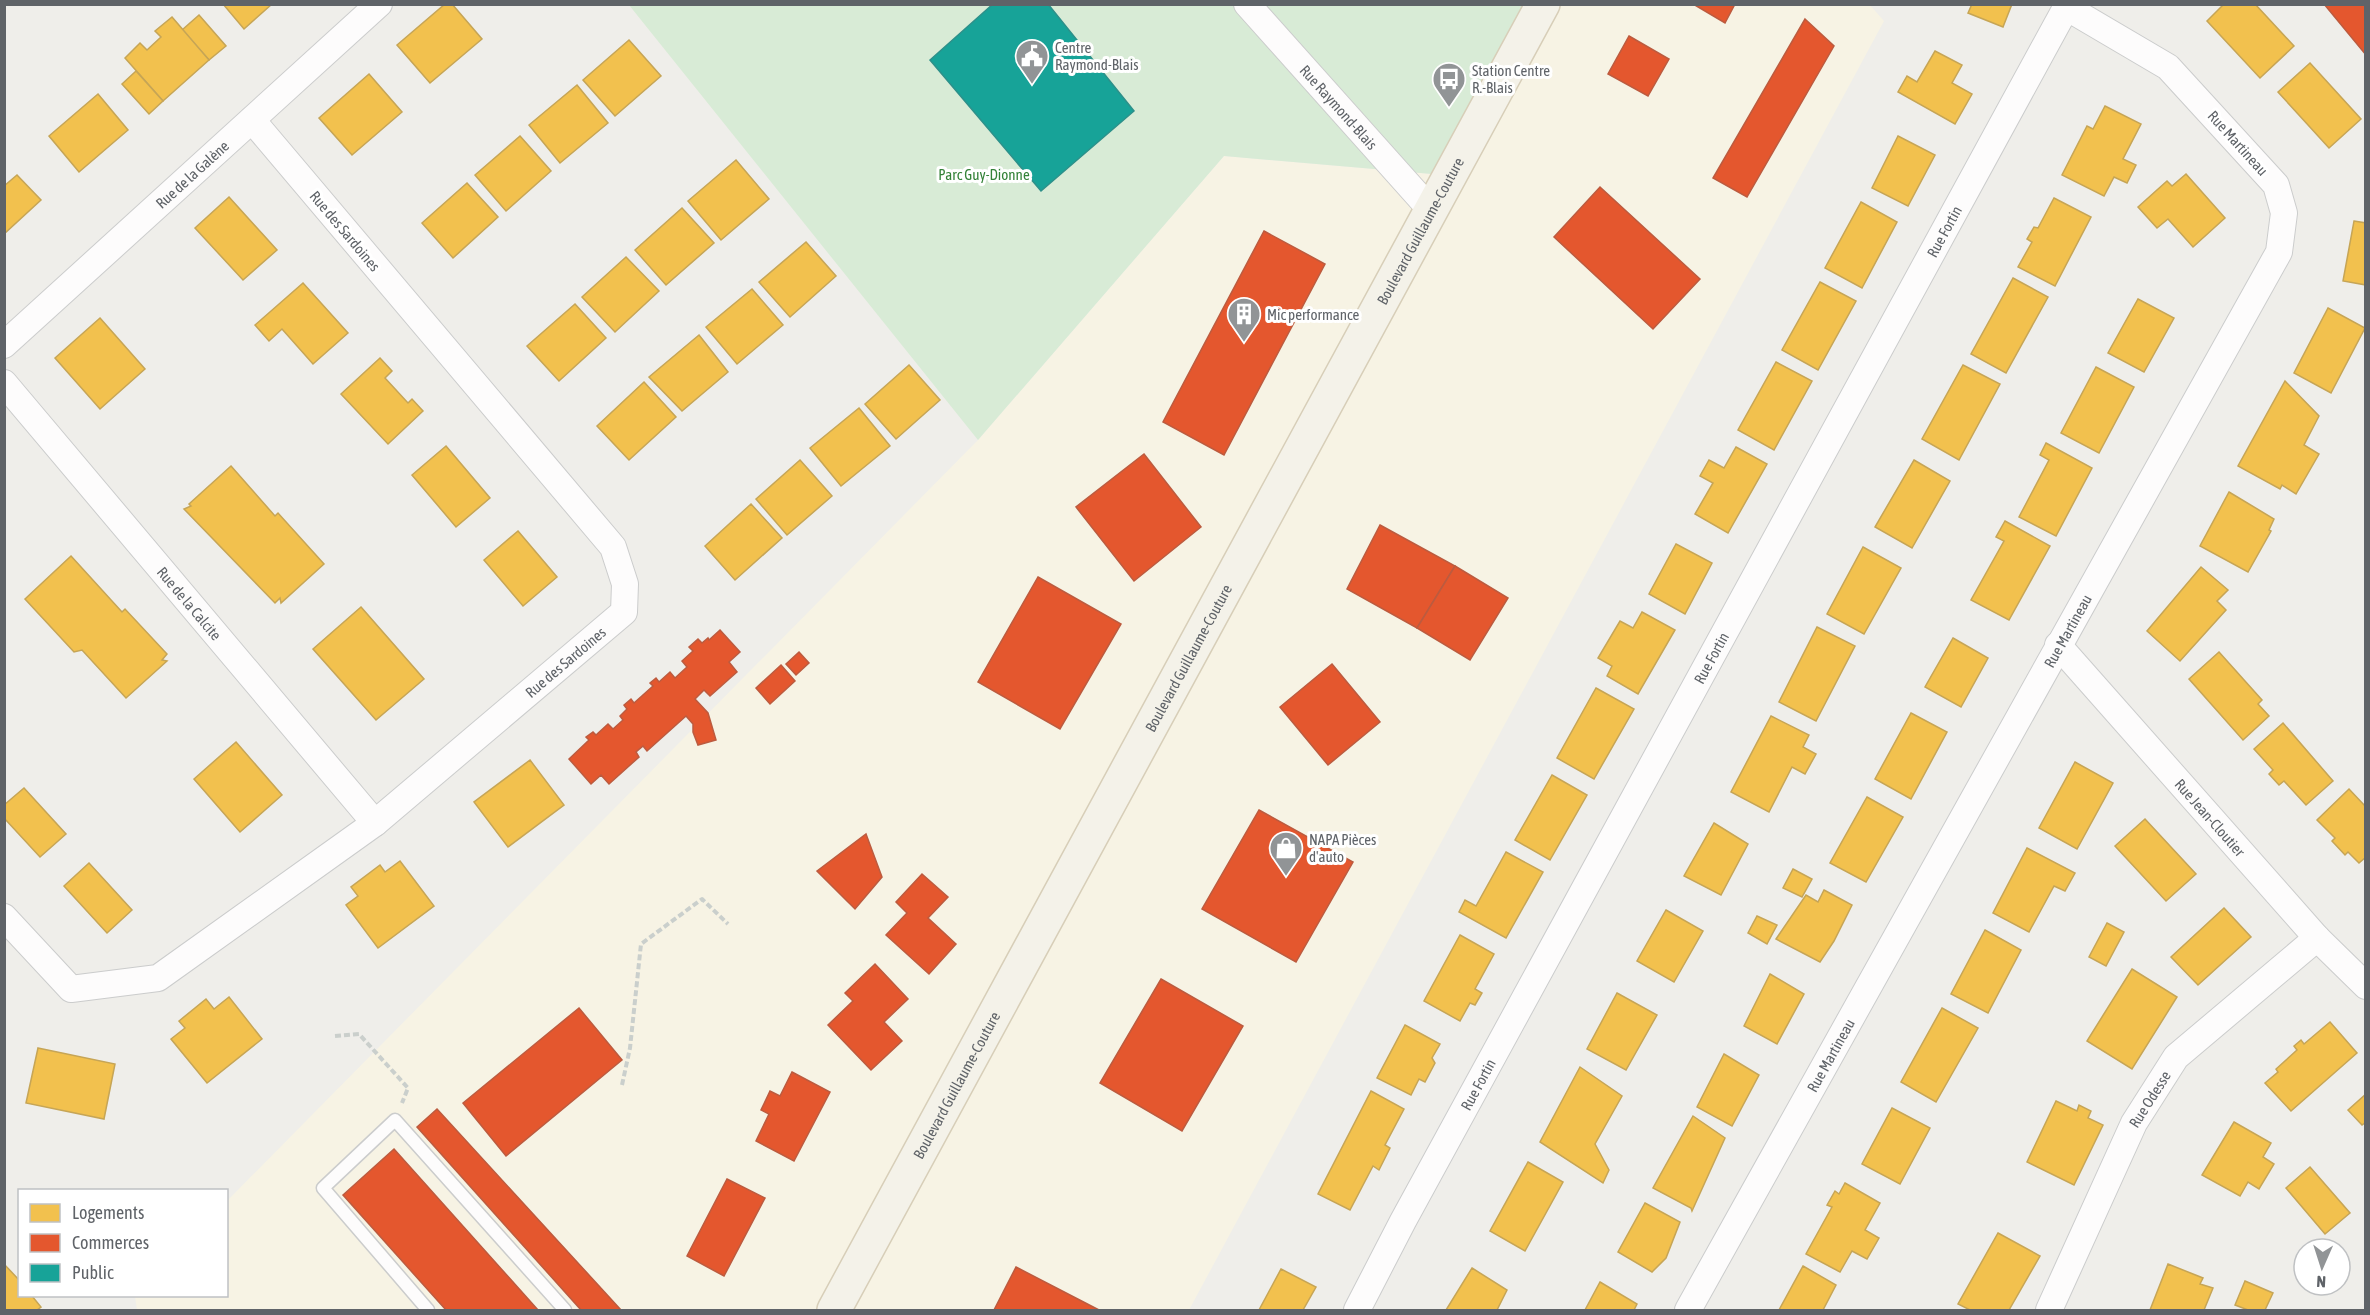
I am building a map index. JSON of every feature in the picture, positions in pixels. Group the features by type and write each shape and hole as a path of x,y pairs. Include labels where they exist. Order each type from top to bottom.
{"main road":[{"name":"Boulevard Guillaume-Couture","path":"834,1311 1543,4"}],"street":[{"name":"Rue de la Galène","path":"4,345 379,4"},
{"name":"Rue Raymond-Blais","path":"1247,4 1431,210"},
{"name":"Rue Martineau","path":"1688,1311 2279,252 2284,213 2276,185 2169,67 2067,6"},
{"name":"Rue Fortin","path":"1357,1311 1420,1190 2067,6"},
{"name":"Rue des Sardoines","path":"4,916 71,989 158,978 375,823 624,612 625,584 613,547 252,120"},
{"name":"Rue de la Calcite","path":"4,383 375,823"},
{"name":"Rue Jean-Cloutier","path":"2058,645 2317,938 2366,986"},
{"name":"Rue Odesse","path":"2049,1311 2134,1123 2176,1057 2317,938"}],"lane":[{"path":"428,1311 323,1188 395,1120 565,1311"}],"path":[{"path":"622,1086 630,1048 641,944 702,898 728,924"},
{"path":"335,1036 359,1034 408,1088 395,1120"}],"shaded area":[{"path":"1869,4 1884,21 1189,1310 137,1310 135,1297 228,1297 228,1200 978,440 1224,156 1432,174 1546,5"}],"green space":[{"name":"Parc Guy-Dionne","path":"629,5 1526,5 1432,174 1224,156 978,440"}],"building: Logements":[{"path":"223,4 272,4 244,29"},
{"path":"445,4 452,4 482,39 430,83 397,45"},
{"path":"1972,4 2012,4 2003,27 1968,13"},
{"path":"2224,4 2255,4 2294,46 2260,78 2207,21"},
{"path":"199,15 226,46 209,60 182,30"},
{"path":"172,17 209,60 163,101 125,58 140,43 147,50 161,37 155,31"},
{"path":"629,40 661,76 615,116 583,80"},
{"path":"1935,51 1962,65 1952,83 1972,94 1955,124 1898,92 1907,76 1917,82"},
{"path":"2310,63 2361,119 2329,148 2278,92"},
{"path":"136,71 163,101 149,114 122,84"},
{"path":"369,74 402,112 352,155 319,118"},
{"path":"577,85 608,123 560,163 529,125"},
{"path":"98,94 128,130 79,172 49,136"},
{"path":"2105,106 2141,124 2123,159 2136,165 2127,183 2114,177 2104,196 2062,175 2087,126 2093,129"},
{"path":"520,136 551,171 506,211 475,175"},
{"path":"1898,136 1935,155 1908,206 1872,188"},
{"path":"736,160 769,199 721,240 688,201"},
{"path":"2186,174 2225,218 2193,247 2168,219 2157,228 2138,207 2167,181 2172,186"},
{"path":"17,175 41,200 4,234 4,186"},
{"path":"467,183 498,217 453,258 422,223"},
{"path":"229,197 277,250 243,280 195,228"},
{"path":"2054,198 2091,217 2055,286 2018,267 2032,242 2027,239 2034,227 2038,228"},
{"path":"1861,202 1897,222 1862,288 1825,268"},
{"path":"682,208 714,243 666,285 635,250"},
{"path":"2354,221 2366,223 2366,285 2343,281"},
{"path":"806,242 836,276 790,317 759,282"},
{"path":"626,257 659,291 615,332 582,297"},
{"path":"2013,278 2048,297 2006,373 1971,354"},
{"path":"1820,282 1856,301 1818,370 1782,350"},
{"path":"303,283 348,333 313,364 282,329 269,341 255,325"},
{"path":"752,289 783,325 737,364 706,327"},
{"path":"2138,299 2174,318 2144,372 2108,353"},
{"path":"575,304 606,338 559,381 527,346"},
{"path":"2328,308 2365,328 2331,393 2294,373"},
{"path":"100,318 145,369 100,409 55,358"},
{"path":"699,335 728,372 682,411 649,377"},
{"path":"380,358 392,371 385,378 408,403 412,399 423,411 388,444 341,394"},
{"path":"1776,362 1812,381 1774,450 1738,430"},
{"path":"909,365 940,400 896,439 865,404"},
{"path":"1963,365 2000,384 1959,460 1922,439"},
{"path":"2096,367 2134,387 2099,453 2061,433"},
{"path":"2285,381 2319,416 2304,445 2319,454 2296,494 2282,485 2280,489 2238,466"},
{"path":"644,382 676,417 629,460 597,426"},
{"path":"859,408 890,446 841,486 810,448"},
{"path":"2046,443 2092,468 2056,536 2019,517 2049,460 2040,455"},
{"path":"446,446 490,498 456,527 412,475"},
{"path":"1736,447 1767,464 1728,533 1695,514 1713,483 1700,476 1709,460 1724,468"},
{"path":"800,460 832,496 787,535 756,499"},
{"path":"1914,460 1950,481 1912,548 1875,527"},
{"path":"231,466 275,516 278,513 324,564 281,603 280,598 275,603 184,509 191,506 189,504"},
{"path":"2229,492 2274,519 2269,530 2271,531 2248,572 2200,546"},
{"path":"751,504 782,538 735,580 705,546"},
{"path":"2005,521 2050,546 2009,620 1971,600 2004,541 1996,537"},
{"path":"518,531 557,577 523,606 484,560"},
{"path":"1676,544 1712,563 1685,614 1649,594"},
{"path":"1863,547 1901,568 1864,634 1827,614"},
{"path":"71,556 122,612 125,609 167,654 162,660 167,661 126,698 82,650 74,652 25,599"},
{"path":"2201,567 2228,590 2217,601 2226,610 2180,661 2147,631"},
{"path":"361,607 424,679 376,720 313,649"},
{"path":"1642,612 1675,630 1638,694 1607,676 1612,666 1598,658 1620,621 1633,628"},
{"path":"1817,627 1855,646 1816,721 1779,702"},
{"path":"1953,638 1988,658 1961,707 1925,687"},
{"path":"2219,652 2262,700 2258,704 2269,716 2243,740 2189,679"},
{"path":"1596,688 1634,709 1594,779 1557,758"},
{"path":"1911,713 1947,732 1911,799 1875,779"},
{"path":"1771,716 1809,735 1803,747 1816,754 1805,774 1792,767 1769,812 1731,792"},
{"path":"2283,723 2333,781 2306,805 2284,781 2279,785 2269,774 2273,770 2254,749"},
{"path":"236,742 282,795 240,832 194,779"},
{"path":"530,760 564,805 508,847 474,802"},
{"path":"2075,762 2113,783 2077,849 2039,828"},
{"path":"1552,775 1587,795 1550,860 1515,840"},
{"path":"24,788 66,834 40,857 4,818 4,805"},
{"path":"2349,789 2366,807 2366,857 2359,863 2348,852 2345,855 2332,841 2335,838 2317,820"},
{"path":"1867,797 1903,817 1866,882 1830,863"},
{"path":"2145,819 2196,874 2166,901 2115,846"},
{"path":"1714,823 1748,844 1721,895 1684,876"},
{"path":"2027,848 2075,873 2065,891 2054,886 2029,932 1993,913"},
{"path":"1506,852 1543,872 1506,938 1459,912 1465,900 1476,906"},
{"path":"400,861 434,906 378,948 346,905 358,896 351,887 380,865 385,872"},
{"path":"89,863 132,910 107,933 64,886"},
{"path":"1793,869 1812,879 1802,897 1783,888"},
{"path":"1824,890 1852,905 1834,941 1820,962 1776,939 1806,895 1818,902"},
{"path":"2224,908 2251,937 2198,985 2171,957"},
{"path":"1666,910 1703,931 1674,982 1637,961"},
{"path":"1757,916 1777,925 1767,944 1748,933"},
{"path":"2107,923 2124,932 2106,966 2089,957"},
{"path":"1985,930 2021,950 1988,1013 1951,994"},
{"path":"1460,935 1494,954 1475,989 1482,993 1475,1005 1470,1003 1460,1021 1424,1001"},
{"path":"2132,969 2177,997 2132,1069 2087,1041"},
{"path":"1770,974 1804,994 1777,1044 1744,1026"},
{"path":"1617,993 1657,1015 1626,1070 1587,1049"},
{"path":"229,997 262,1039 207,1083 171,1039 185,1028 179,1021 206,999 214,1009"},
{"path":"1942,1008 1978,1028 1936,1102 1901,1082"},
{"path":"2330,1022 2357,1053 2291,1111 2265,1083 2278,1072 2276,1069 2297,1050 2294,1046 2301,1040 2304,1044"},
{"path":"1405,1025 1440,1044 1432,1058 1435,1063 1425,1082 1419,1079 1411,1095 1377,1078"},
{"path":"38,1048 115,1064 104,1119 26,1103"},
{"path":"1724,1054 1759,1075 1732,1126 1697,1107"},
{"path":"1580,1067 1622,1096 1595,1144 1609,1170 1603,1183 1540,1142"},
{"path":"1371,1091 1404,1109 1385,1145 1390,1148 1379,1170 1373,1166 1350,1210 1318,1194"},
{"path":"2366,1094 2366,1122 2362,1125 2348,1110"},
{"path":"2056,1101 2077,1111 2079,1105 2091,1111 2088,1118 2103,1125 2074,1185 2027,1162"},
{"path":"1892,1108 1930,1128 1900,1184 1862,1164"},
{"path":"1693,1116 1725,1138 1692,1211 1691,1208 1653,1188"},
{"path":"2234,1122 2271,1143 2263,1157 2274,1164 2259,1189 2248,1182 2240,1196 2202,1175"},
{"path":"1528,1162 1563,1182 1525,1251 1490,1231"},
{"path":"2310,1167 2350,1213 2325,1234 2286,1188"},
{"path":"1845,1183 1880,1203 1865,1230 1879,1238 1867,1259 1852,1251 1840,1272 1806,1254 1832,1207 1827,1205 1835,1191 1839,1194"},
{"path":"1645,1203 1680,1222 1666,1258 1652,1272 1618,1252"},
{"path":"1998,1233 2040,1256 2009,1310 1970,1310 1958,1304"},
{"path":"4,1264 18,1279 18,1297 33,1297 41,1307 37,1310 4,1310"},
{"path":"2168,1264 2203,1278 2200,1284 2213,1288 2204,1310 2150,1310"},
{"path":"1803,1266 1836,1285 1823,1310 1779,1310"},
{"path":"1472,1268 1507,1290 1497,1310 1446,1310"},
{"path":"1281,1269 1316,1287 1303,1310 1259,1310"},
{"path":"2245,1281 2273,1293 2265,1310 2248,1310 2235,1305"},
{"path":"1600,1282 1637,1304 1634,1310 1585,1310"}],"building: Commerces":[{"path":"1693,4 1735,4 1725,23"},
{"path":"2324,4 2366,4 2366,55"},
{"path":"1805,19 1834,46 1747,197 1713,178"},
{"path":"1629,36 1669,59 1648,96 1608,74"},
{"path":"1600,187 1700,279 1653,329 1554,237"},
{"name":"Mic performance","path":"1264,231 1325,264 1224,455 1163,422"},
{"path":"1144,454 1201,527 1134,581 1076,507"},
{"path":"1380,525 1455,566 1417,628 1347,589"},
{"path":"1455,566 1508,598 1470,660 1417,628"},
{"path":"1038,577 1121,624 1060,729 978,682"},
{"path":"720,630 740,652 729,662 737,672 710,696 704,690 695,699 708,713 716,740 698,745 693,732 693,724 686,716 647,751 643,746 636,752 639,757 609,784 601,775 591,784 569,759 589,740 586,737 593,732 596,735 608,724 613,729 623,720 620,716 627,709 624,705 631,699 634,703 653,686 650,683 656,678 659,682 670,672 675,678 687,667 682,661 693,651 689,647 698,639 702,643 708,638 709,640"},
{"path":"799,652 809,663 796,675 786,664"},
{"path":"1332,664 1380,722 1328,765 1280,707"},
{"path":"781,665 795,681 770,704 756,688"},
{"path":"1259,810 1353,862 1296,962 1202,909"},
{"path":"866,834 882,877 855,909 817,871"},
{"path":"922,874 948,897 928,918 956,944 929,974 886,935 907,913 896,902"},
{"path":"875,964 908,999 884,1022 902,1041 871,1070 828,1025 853,1001 845,993"},
{"path":"1161,979 1243,1026 1182,1131 1100,1083"},
{"path":"579,1008 622,1060 506,1156 463,1103"},
{"path":"792,1072 830,1092 794,1161 756,1141 769,1114 761,1110 770,1091 780,1096"},
{"path":"437,1109 621,1310 581,1310 417,1127"},
{"path":"394,1149 538,1310 446,1310 343,1195"},
{"path":"727,1179 765,1198 724,1276 687,1256"},
{"path":"1016,1267 1099,1310 994,1310"}],"building: Public":[{"name":"Centre Raymond-Blais","path":"993,4 1048,4 1134,111 1041,191 930,60"}],"place":[{"name":"Centre Raymond-Blais","path":"1032,85"},
{"name":"Station Centre R.-Blais","path":"1449,108"},
{"name":"Mic performance","path":"1244,343"},
{"name":"NAPA Pièces d'auto","path":"1286,877"}]}
